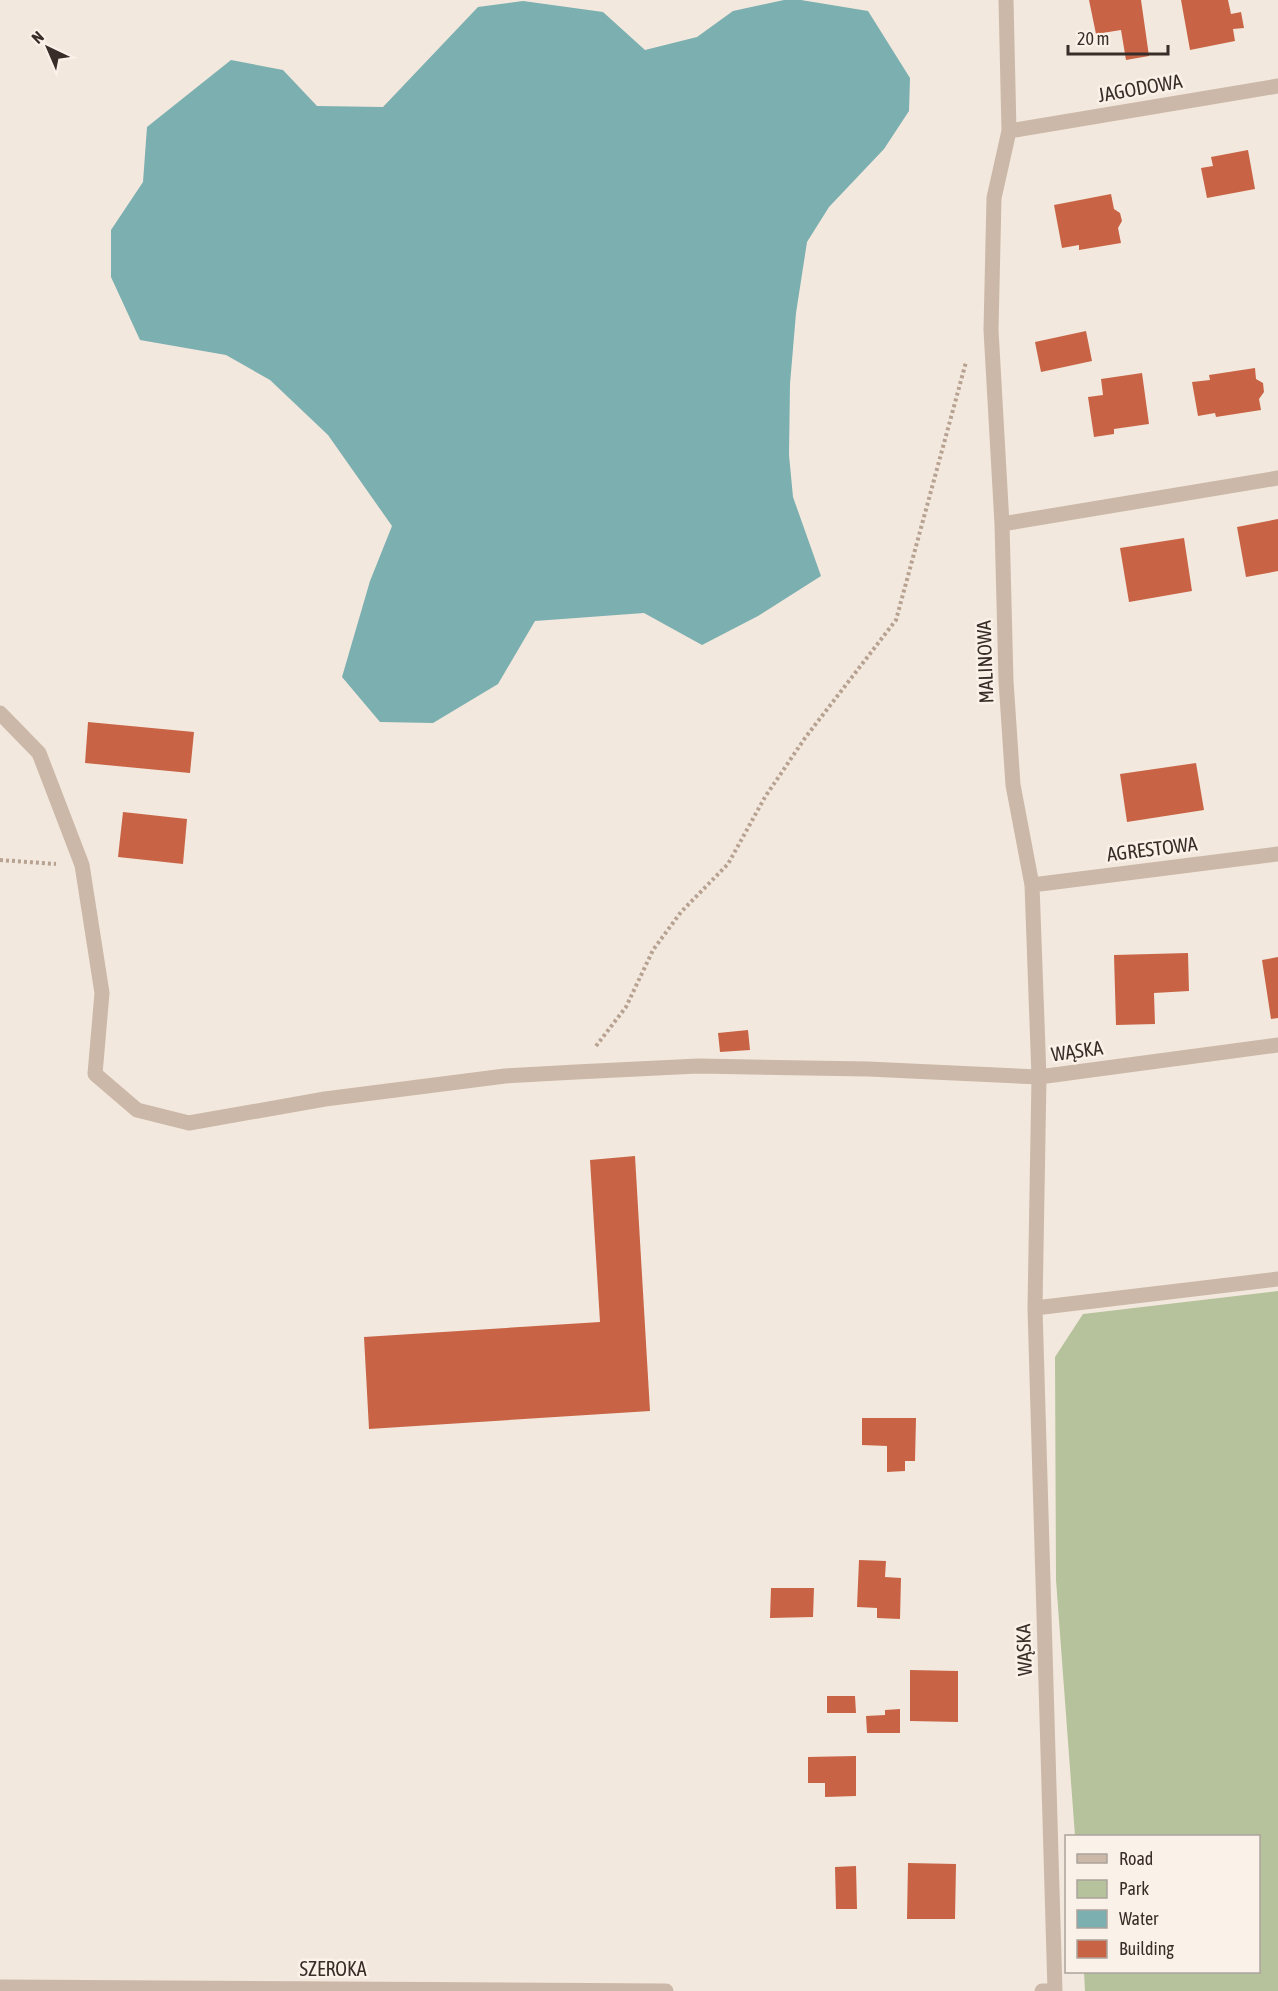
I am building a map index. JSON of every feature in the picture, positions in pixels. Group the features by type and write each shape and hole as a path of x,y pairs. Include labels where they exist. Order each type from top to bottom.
{"street":[{"name":"MALINOWA","path":"1006,0 1009,132 994,198 991,319 1002,524 1006,681 1013,785 1032,885 1039,1077"},
{"name":"JAGODOWA","path":"1009,132 1278,86"},
{"path":"1002,524 1278,477"},
{"path":"0,713 39,753 82,865 102,993 95,1074 137,1110 189,1123 347,1096 505,1076 698,1066 868,1069 1039,1077"},
{"name":"AGRESTOWA","path":"1032,885 1278,854"},
{"name":"WĄSKA","path":"1055,1991 1035,1308 1039,1077 1278,1045"},
{"path":"1035,1308 1278,1279"},
{"name":"SZEROKA","path":"0,1987 666,1991"},
{"path":"1042,1991 1055,1991"}],"path":[{"path":"576,1072 626,1007 653,950 681,912 728,864 765,797 798,748 896,620 968,357"},
{"path":"0,860 82,865"}],"green space":[{"path":"1278,1291 1278,1991 1085,1991 1084,1973 1260,1973 1260,1835 1075,1835 1056,1580 1055,1357 1083,1314"}],"water":[{"path":"784,0 801,0 868,11 910,78 909,111 884,149 829,207 807,242 796,313 790,384 789,455 793,497 821,576 758,616 702,645 644,613 535,621 498,684 433,723 380,722 342,677 370,581 392,526 328,435 270,380 226,355 140,340 111,277 111,230 143,182 147,127 231,60 283,70 317,106 383,107 478,7 523,1 603,12 645,50 697,37 733,11"}],"building":[{"path":"1089,0 1141,0 1149,56 1126,60 1121,30 1096,34"},
{"path":"1181,0 1228,0 1231,14 1241,12 1244,28 1233,29 1235,41 1190,50"},
{"path":"1248,150 1255,189 1207,198 1201,168 1213,166 1211,157"},
{"path":"1111,194 1114,209 1120,213 1122,221 1118,228 1121,243 1079,250 1079,245 1062,248 1054,205"},
{"path":"1086,331 1092,361 1041,372 1035,342"},
{"path":"1255,368 1256,379 1263,383 1264,392 1259,399 1261,410 1216,417 1215,413 1198,416 1192,382 1210,380 1209,375"},
{"path":"1142,373 1149,424 1114,429 1114,434 1094,437 1088,397 1103,395 1101,379"},
{"path":"1278,519 1278,571 1246,577 1237,527"},
{"path":"1184,538 1192,591 1129,602 1120,548"},
{"path":"88,722 194,732 190,773 85,763"},
{"path":"1196,763 1204,810 1127,822 1120,774"},
{"path":"123,812 187,819 183,864 118,857"},
{"path":"1188,953 1189,991 1154,993 1155,1024 1116,1025 1114,955"},
{"path":"1278,957 1278,1018 1271,1019 1262,960"},
{"path":"748,1030 750,1050 720,1052 718,1033"},
{"path":"635,1156 650,1411 369,1429 364,1337 600,1322 590,1160"},
{"path":"862,1418 916,1418 915,1461 905,1461 905,1471 887,1472 887,1446 862,1445"},
{"path":"859,1560 886,1561 885,1577 901,1578 900,1619 877,1618 877,1608 857,1607"},
{"path":"771,1588 814,1588 813,1617 770,1618"},
{"path":"910,1670 958,1671 958,1722 910,1721"},
{"path":"827,1696 855,1696 856,1713 827,1713"},
{"path":"900,1709 900,1733 867,1733 866,1716 885,1715 885,1710"},
{"path":"856,1756 856,1796 825,1797 825,1783 808,1783 808,1757"},
{"path":"908,1863 956,1864 955,1919 907,1919"},
{"path":"856,1866 857,1909 836,1909 835,1867"}]}
